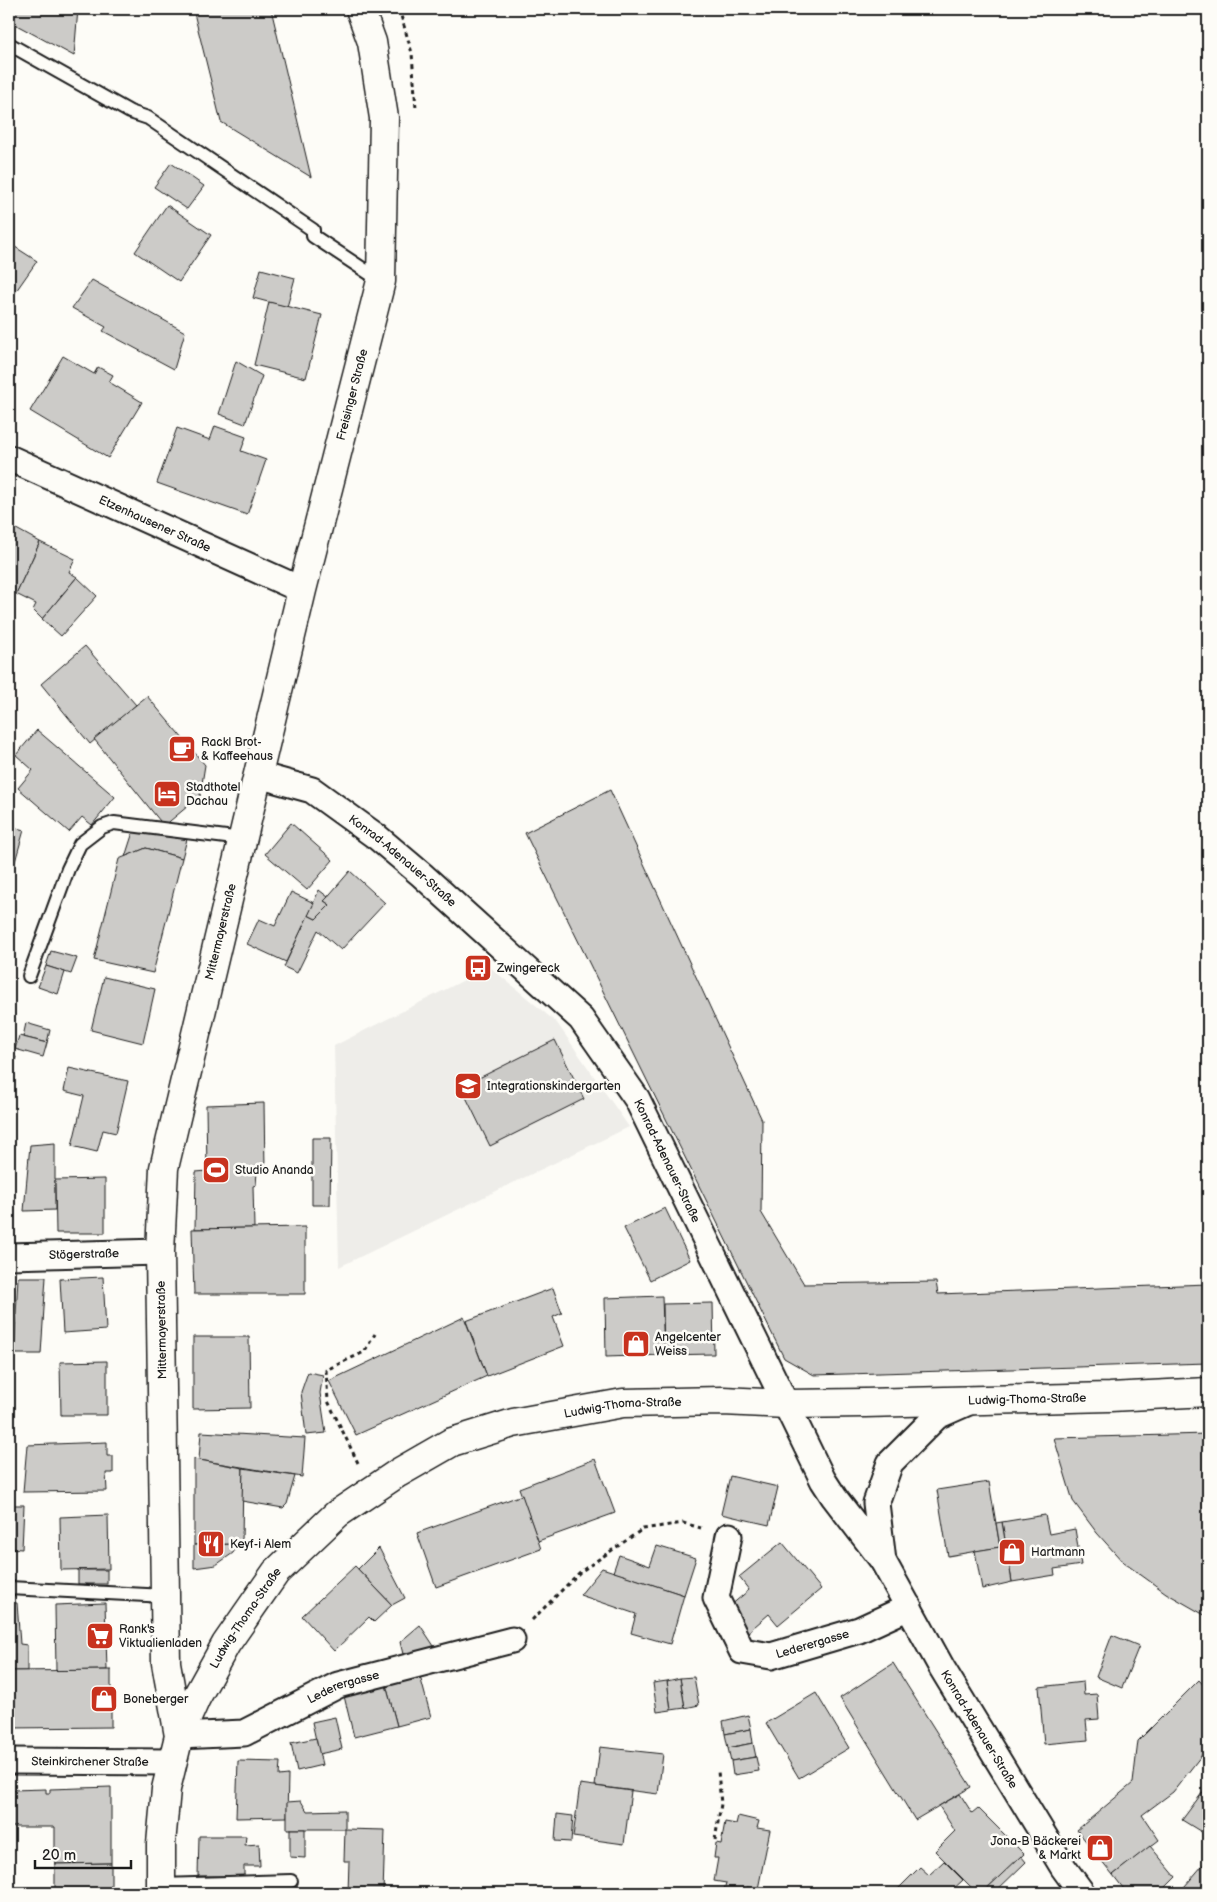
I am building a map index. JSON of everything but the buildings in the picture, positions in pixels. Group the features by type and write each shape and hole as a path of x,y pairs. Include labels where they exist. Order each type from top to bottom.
{"main road":[{"name":"Freisinger Straße","path":"258,775 302,590 381,281 384,118 372,42 360,9"},
{"name":"Mittermayerstraße","path":"161,1889 161,1844 166,1789 176,1749 166,1663 160,1252 164,1168 258,775"},
{"name":"Ludwig-Thoma-Straße","path":"176,1749 196,1698 226,1644 276,1572 338,1514 372,1490 452,1442 513,1423 623,1403 722,1401 786,1404 1110,1397 1208,1392"}],"street":[{"name":"Etzenhausener Straße","path":"9,458 302,590"},
{"name":"Konrad-Adenauer-Straße","path":"258,775 312,790 377,837 422,874 581,1019 637,1099 786,1404 834,1497 883,1561 942,1668 1063,1867 1082,1893"},
{"name":"Stögerstraße","path":"9,1256 160,1252"},
{"name":"Konrad-Adenauer-Straße","path":"883,1561 876,1503 890,1463 937,1416 974,1399"},
{"name":"Lederergasse","path":"729,1536 716,1598 742,1651 771,1656 859,1630 909,1606"},
{"name":"Lederergasse","path":"176,1749 244,1732 338,1685 512,1640"},
{"name":"Steinkirchener Straße","path":"9,1761 176,1749"}],"lane":[{"path":"9,44 130,112 148,118 313,230 313,236 381,281"},
{"path":"28,976 68,869 80,844 102,827 114,824 242,839"},
{"path":"9,1588 166,1596"},
{"path":"161,1889 291,1881"}],"path":[{"path":"372,1490 328,1401 326,1370 364,1352 374,1334"},
{"path":"512,1640 580,1572 643,1529 683,1523 729,1536"},
{"path":"714,1840 721,1804 718,1771"}],"shaded area":[{"name":"Integrationskindergarten","path":"490,967 557,1023 629,1127 339,1267 334,1046"}],"place":[{"name":"Rackl Brot- & Kaffeehaus","path":"182,749"},
{"name":"Stadthotel Dachau","path":"167,794"},
{"name":"Zwingereck","path":"478,968"},
{"name":"Integrationskindergarten","path":"468,1086"},
{"name":"Studio Ananda","path":"216,1170"},
{"name":"Angelcenter Weiss","path":"636,1344"},
{"name":"Keyf-i Alem","path":"211,1544"},
{"name":"Hartmann","path":"1012,1552"},
{"name":"Rank's Viktualienladen","path":"100,1636"},
{"name":"Boneberger","path":"104,1699"},
{"name":"Jona-B Bäckerei & Markt","path":"1100,1848"}]}
